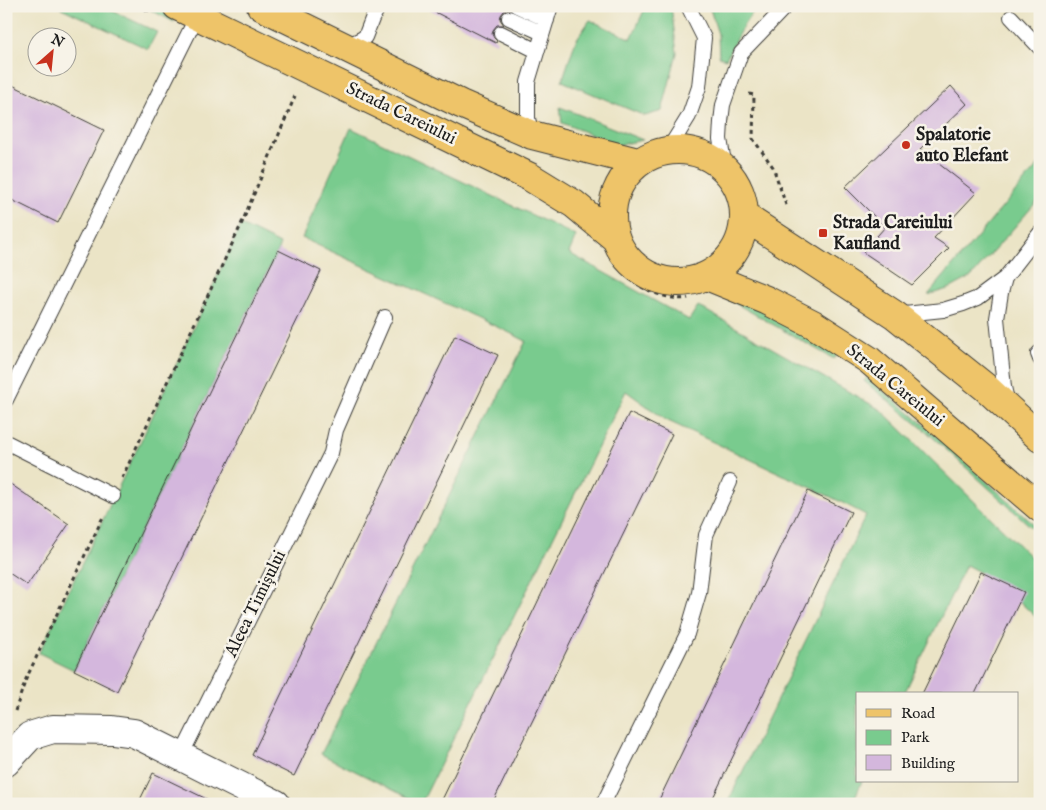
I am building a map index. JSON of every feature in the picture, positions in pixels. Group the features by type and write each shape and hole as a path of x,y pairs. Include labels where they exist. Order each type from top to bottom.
{"main road":[{"name":"Strada Careiului","path":"261,6 461,104 532,135 638,162"},
{"name":"Strada Careiului","path":"187,11 530,177 574,204 615,251"},
{"path":"681,149 697,152 712,158 725,168 735,183 742,199 745,217 742,235 734,252 699,287 685,283 663,281 642,273 626,258 615,251 611,218 614,196 623,177 638,162 652,154 668,150 681,149"},
{"path":"745,217 895,315 985,387 1040,438"},
{"name":"Strada Careiului","path":"699,287 766,300 813,324 869,360 1040,508"}],"street":[{"path":"6,762 30,736 53,729 112,730 134,733 276,804"}],"lane":[{"path":"345,47 365,37 379,6"},
{"path":"517,6 547,20"},
{"path":"668,150 689,116 699,87 704,38 688,6"},
{"path":"725,168 720,139 723,105 741,54 786,6"},
{"path":"6,400 187,11"},
{"path":"1011,17 1040,48"},
{"path":"508,18 547,20"},
{"path":"532,135 528,118 528,82 547,20"},
{"path":"501,33 537,51"},
{"path":"895,315 943,310 978,298 1004,278 1040,233"},
{"path":"1004,278 997,318 1004,387 1010,409"},
{"name":"Aleea Timișului","path":"180,756 331,453 336,430 385,316"},
{"path":"1040,352 1038,354 1040,359"},
{"path":"6,442 113,496"},
{"path":"603,804 687,634 699,593 706,536 730,482"}],"path":[{"path":"754,95 753,139 773,167 788,211"},
{"path":"13,717 26,679 145,432 241,225 295,96"},
{"path":"615,251 634,283 662,296 684,299 699,287"}],"green space":[{"path":"57,6 102,6 157,32 148,49"},
{"path":"143,6 161,6 174,13 174,22"},
{"path":"646,6 671,6 677,53 662,111 645,116 562,81 576,40 590,20 631,39"},
{"path":"709,6 758,6 736,38 726,59 719,57 718,34"},
{"path":"560,107 643,140 618,145 562,123"},
{"path":"351,128 576,236 569,253 689,320 698,306 881,410 1040,566 1040,621 1000,583 966,565 905,692 856,692 856,782 862,782 852,804 727,804 866,515 666,420 626,391 421,804 321,754 526,341 302,238"},
{"path":"1040,163 1040,198 971,277 951,288 928,295"},
{"path":"241,225 280,244 278,250 74,670 39,653 145,432"},
{"path":"710,289 729,291 839,352 834,359"},
{"path":"867,377 928,428 1040,530 1040,535 926,431 864,381"}],"building":[{"path":"423,6 508,6 509,9 501,15 500,19 504,25 497,25 493,30 492,34 497,41 496,43"},
{"path":"6,82 104,130 58,223 6,197"},
{"path":"951,86 967,104 920,149 976,193 934,238 949,248 912,285 863,252 885,227 845,187"},
{"path":"278,250 321,271 117,691 74,670"},
{"path":"455,335 498,355 294,776 252,755"},
{"path":"629,413 672,434 492,804 440,804"},
{"path":"6,481 69,524 27,585 6,571"},
{"path":"808,491 851,512 710,804 657,804"},
{"path":"981,572 1024,592 976,692 923,692"},
{"path":"153,773 217,804 138,804"}],"place":[{"name":"Spalatorie auto Elefant","path":"906,145"},
{"name":"Strada Careiului Kaufland","path":"823,233"}]}
